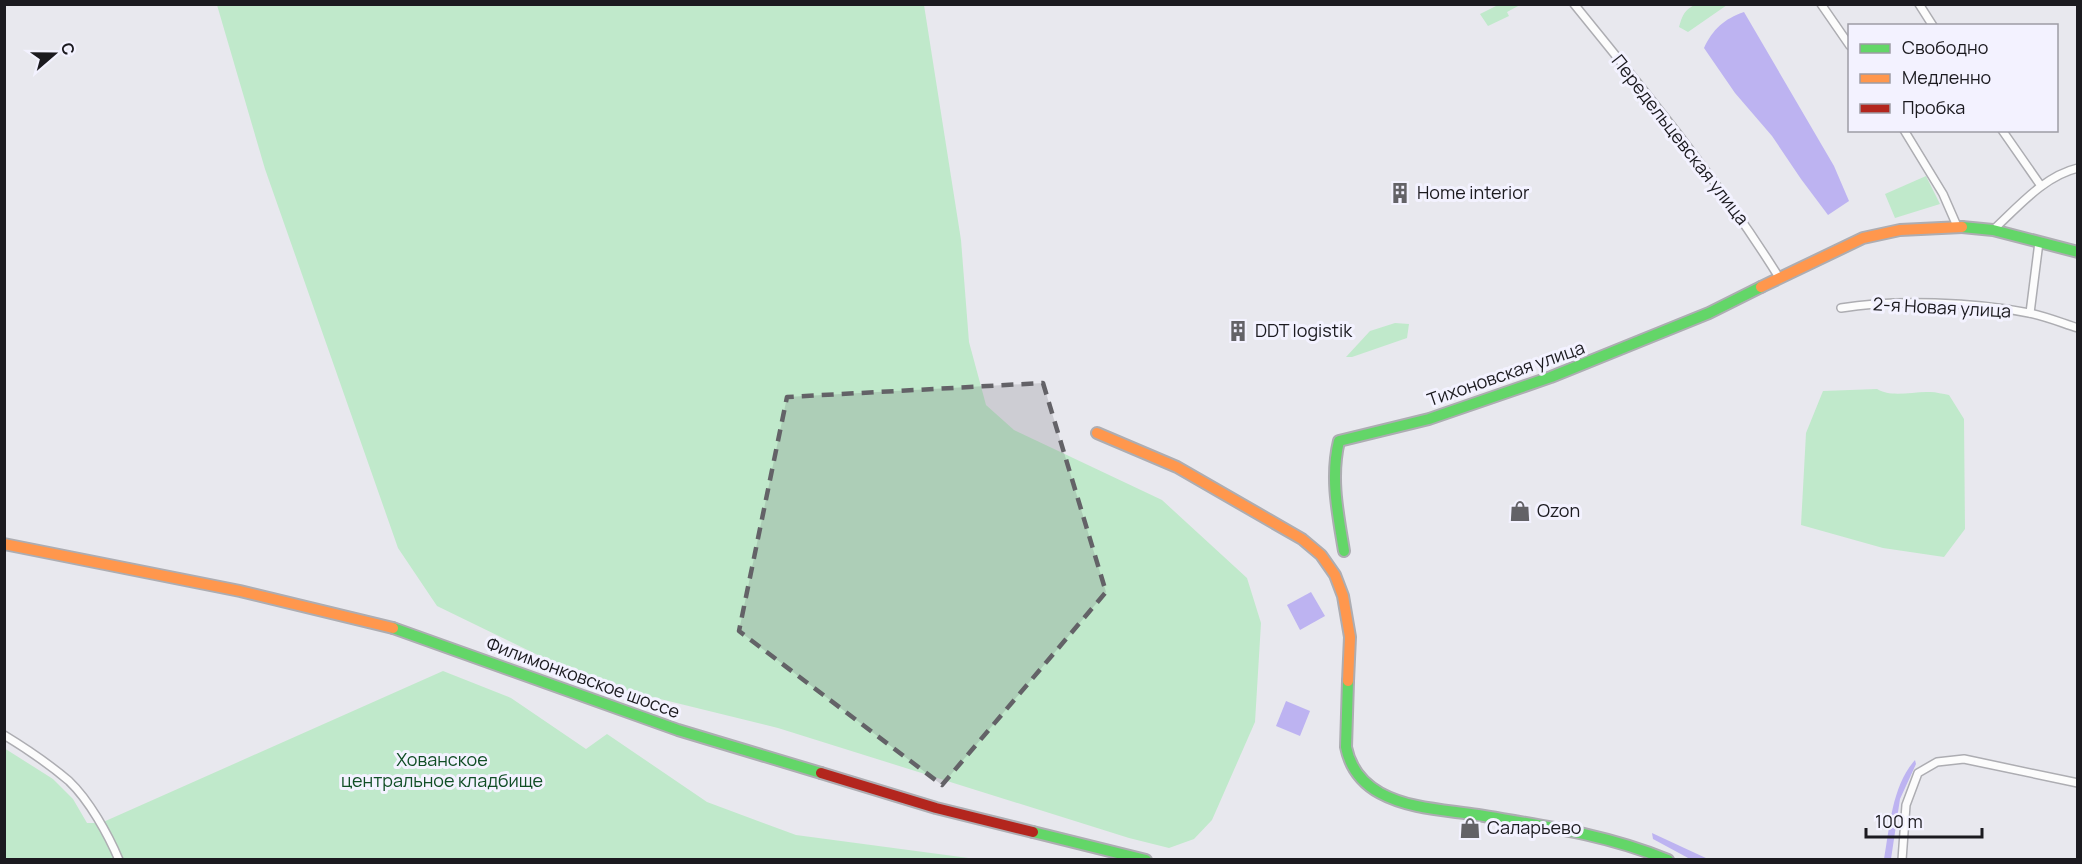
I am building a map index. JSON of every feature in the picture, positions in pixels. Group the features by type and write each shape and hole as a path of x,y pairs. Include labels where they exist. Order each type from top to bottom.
{"street":[{"name":"Передельцевская улица","path":"1574,4 1749,229 1780,279"},
{"path":"1821,4 1848,43"},
{"path":"1919,4 1932,24"},
{"path":"1905,132 1943,194 1957,226"},
{"path":"2003,132 2041,186"},
{"path":"1993,230 2041,186 2062,172 2078,168"},
{"path":"1780,279 1863,238 1900,230 1957,226 1993,230 2078,252"},
{"path":"2030,313 2039,242"},
{"name":"Тихоновская улица","path":"1344,551 1336,503 1334,458 1339,441 1429,418 1551,377 1710,313 1780,279"},
{"name":"2-я Новая улица","path":"1841,308 1867,304 1976,306 2030,313 2078,328"},
{"path":"1097,433 1177,467 1302,538 1321,555 1335,575 1343,596 1350,637 1346,747 1348,760 1360,779 1383,795 1414,804 1580,830 1637,846 1668,860"},
{"name":"Филимонковское шоссе","path":"4,544 240,591 398,629 690,734 936,808 1146,860"},
{"path":"4,735 36,755 70,783 104,828 118,860"},
{"path":"1902,860 1906,805 1918,773 1937,762 1964,759 2078,783"}],"highlighted area":[{"path":"1043,383 1106,592 942,785 739,631 787,397"}],"green space":[{"path":"217,5 924,5 961,240 969,342 986,405 1014,430 1162,500 1247,578 1261,623 1255,722 1212,820 1194,839 1169,848 1129,838 778,728 595,683 437,606 398,548 265,169"},
{"path":"1498,5 1520,5 1507,12 1509,16 1488,26 1480,14"},
{"path":"1696,5 1727,5 1688,32 1679,27 1680,23 1687,10"},
{"path":"1926,176 1940,204 1895,218 1885,194"},
{"path":"1395,323 1409,324 1407,338 1346,357 1370,331"},
{"path":"1877,389 1889,393 1930,392 1949,395 1964,419 1965,529 1944,557 1883,548 1801,525 1806,433 1823,391"},
{"name":"Хованское центральное кладбище","path":"443,671 511,698 586,749 607,734 707,802 796,835 976,859 5,859 4,748 53,779 73,799 87,823 101,823"}],"shaded area":[{"path":"1744,12 1834,166 1849,201 1828,215 1772,136 1735,93 1704,48 1711,35 1720,26"},
{"path":"1311,592 1325,616 1300,630 1287,605"},
{"path":"1286,701 1310,711 1300,736 1276,726"},
{"path":"1915,760 1916,764 1900,799 1891,859 1884,859 1897,794 1907,770"},
{"path":"1652,833 1708,859 1690,859 1653,839"}],"traffic: fast":[{"path":"1962,227 1993,230 2078,252"},
{"path":"1344,551 1335,482 1339,441 1429,419 1551,377 1709,313 1761,287"},
{"path":"393,628 678,730 821,773"},
{"path":"1348,681 1346,747 1350,761 1358,774 1380,793 1415,806 1598,837 1668,860"},
{"path":"1033,832 1146,860"}],"traffic: slow":[{"path":"1761,287 1863,238 1900,230 1962,227"},
{"path":"1097,433 1177,467 1302,539 1321,555 1335,575 1343,596 1350,637 1348,681"},
{"path":"4,544 240,591 393,628"}],"traffic: jam":[{"path":"821,773 936,808 1033,832"}],"place":[{"name":"Home interior","path":"1400,193"},
{"name":"DDT logistik","path":"1238,331"},
{"name":"Ozon","path":"1520,511"},
{"name":"Саларьево","path":"1470,828"}]}
